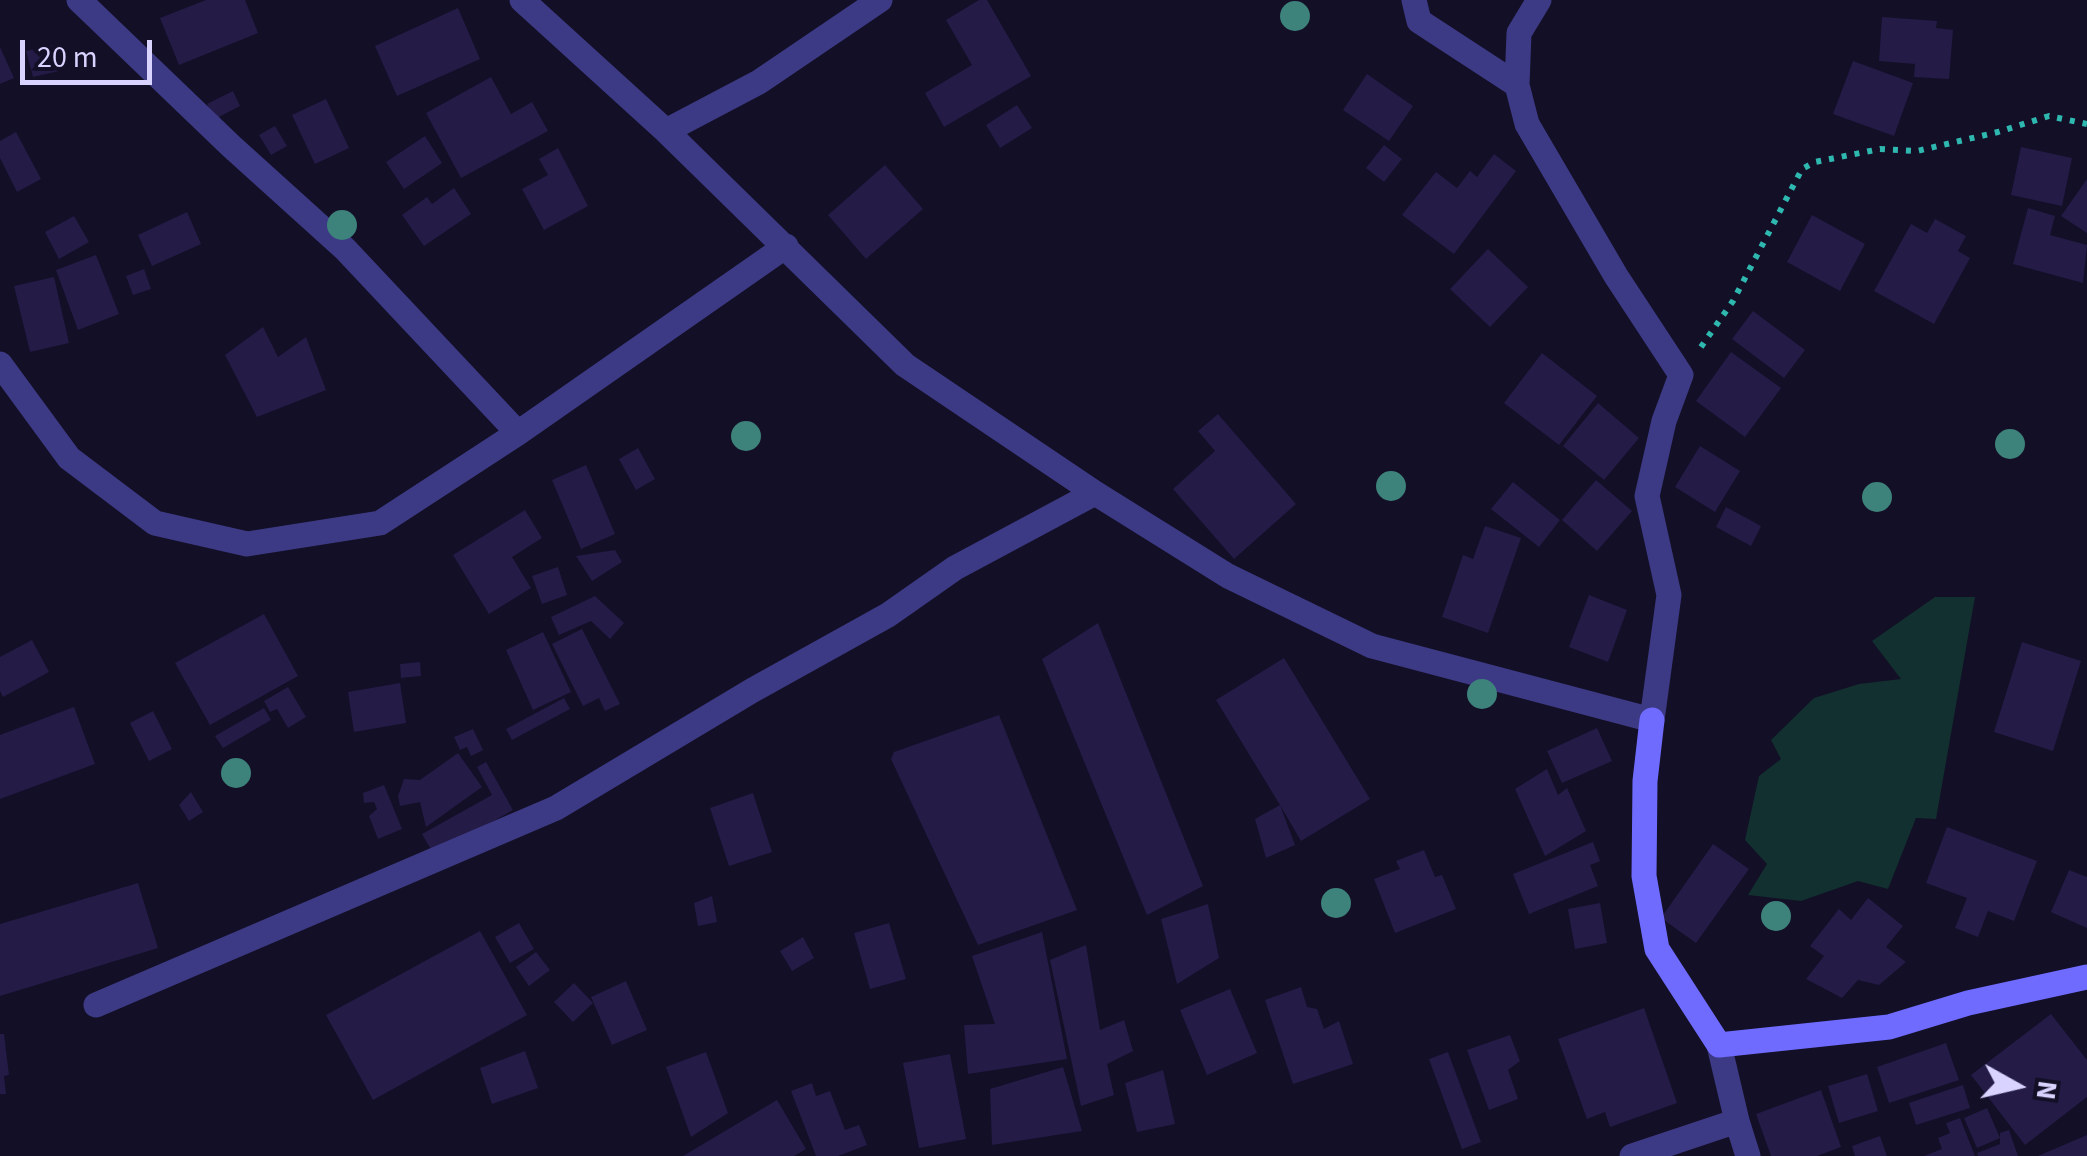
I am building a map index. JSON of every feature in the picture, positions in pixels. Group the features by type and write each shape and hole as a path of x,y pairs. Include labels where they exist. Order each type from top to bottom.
{"street":[{"path":"79,0 345,249 518,433"},
{"path":"522,0 666,131 905,365 1096,494 1228,576 1372,646 1652,720"},
{"path":"666,131 759,82 880,0"},
{"path":"1414,0 1420,21 1517,84"},
{"path":"1539,0 1518,33 1517,84 1527,124 1616,276 1681,375 1664,421 1647,496 1668,595 1645,781 1644,876 1657,948 1719,1045 1748,1156"},
{"path":"0,364 69,458 155,524 247,544 380,523 518,433 786,246"},
{"path":"96,1006 556,808 888,615 955,568 1096,494"},
{"path":"1719,1045 1889,1027 1968,1003 2087,977"},
{"path":"1632,1156 1737,1120"}],"path":[{"path":"1681,375 1734,301 1802,169 1815,162 1880,149 1917,151 2050,116 2087,124"}],"green space":[{"path":"1935,597 1975,597 1936,819 1916,818 1888,889 1858,881 1801,901 1748,895 1767,864 1745,840 1759,776 1781,759 1771,740 1814,698 1859,684 1901,679 1872,641"}],"building":[{"path":"206,0 245,0 258,33 179,65 160,18"},
{"path":"979,0 987,0 1031,76 944,127 925,93 972,65 946,20"},
{"path":"458,8 480,59 397,96 375,46"},
{"path":"1882,17 1937,21 1936,28 1953,30 1949,79 1914,77 1915,64 1879,61"},
{"path":"52,45 59,71 33,77 26,51"},
{"path":"0,47 14,78 0,84"},
{"path":"1853,61 1913,83 1894,136 1833,114"},
{"path":"1367,74 1413,106 1389,141 1343,110"},
{"path":"491,77 511,114 532,102 548,131 461,178 426,113"},
{"path":"233,91 240,106 215,119 207,104"},
{"path":"326,99 349,148 315,164 292,115"},
{"path":"1017,105 1032,128 1000,148 986,125"},
{"path":"275,126 287,146 271,155 259,135"},
{"path":"16,132 41,179 17,192 0,158 0,141"},
{"path":"425,136 442,163 404,189 386,162"},
{"path":"1384,145 1402,159 1384,182 1366,168"},
{"path":"2021,147 2072,158 2062,206 2011,195"},
{"path":"558,148 588,206 544,230 522,189 548,175 539,159"},
{"path":"1494,154 1516,171 1454,254 1402,215 1436,172 1457,188 1470,171 1477,177"},
{"path":"885,165 923,209 866,259 828,215"},
{"path":"2087,179 2087,233 2061,216"},
{"path":"454,188 471,214 424,246 402,215 427,197 432,204"},
{"path":"2028,208 2055,216 2050,235 2087,245 2083,283 2013,264"},
{"path":"187,212 201,244 152,266 138,235"},
{"path":"1812,215 1865,244 1840,291 1787,262"},
{"path":"74,216 89,242 59,259 45,232"},
{"path":"1935,219 1966,236 1958,251 1970,258 1934,324 1874,291 1911,224 1927,233"},
{"path":"1488,249 1528,287 1490,327 1450,289"},
{"path":"96,255 119,314 78,330 56,270"},
{"path":"144,269 151,289 133,295 126,276"},
{"path":"54,277 69,343 30,352 14,286"},
{"path":"1753,311 1805,350 1784,378 1732,339"},
{"path":"263,327 278,357 306,337 326,390 257,417 225,355"},
{"path":"1731,352 1781,388 1745,437 1696,401"},
{"path":"1542,353 1597,396 1559,445 1504,403"},
{"path":"1598,403 1639,438 1604,480 1563,446"},
{"path":"1218,414 1296,504 1234,559 1173,489 1215,451 1198,431"},
{"path":"1700,446 1740,471 1715,512 1675,487"},
{"path":"638,448 655,479 636,490 619,459"},
{"path":"586,465 615,534 581,549 552,480"},
{"path":"1596,480 1632,511 1597,551 1562,520"},
{"path":"1513,482 1560,520 1539,547 1491,509"},
{"path":"1726,507 1761,526 1751,546 1716,527"},
{"path":"525,510 542,538 512,557 531,588 489,614 453,555"},
{"path":"1485,526 1521,538 1488,633 1442,617 1463,555 1473,559"},
{"path":"615,550 622,562 592,581 576,556"},
{"path":"558,567 567,595 542,604 532,576"},
{"path":"1589,595 1627,610 1608,662 1569,647"},
{"path":"595,596 624,623 610,639 591,621 559,635 551,617"},
{"path":"264,614 298,676 210,725 175,663"},
{"path":"1098,623 1203,886 1147,915 1042,659"},
{"path":"582,629 620,704 605,711 599,698 583,706 552,644"},
{"path":"543,632 571,692 533,710 506,650"},
{"path":"32,640 49,672 3,697 0,657"},
{"path":"2022,642 2081,661 2053,751 1994,732"},
{"path":"1284,658 1370,799 1301,841 1216,700"},
{"path":"420,662 421,676 401,678 400,664"},
{"path":"400,683 406,723 354,732 348,692"},
{"path":"288,687 306,717 288,728 277,709 270,712 264,701"},
{"path":"564,698 570,709 512,740 506,729"},
{"path":"74,707 95,764 0,799 0,735"},
{"path":"264,708 271,720 223,748 215,736"},
{"path":"153,711 172,749 149,761 130,723"},
{"path":"999,715 1077,910 978,945 891,759 894,752"},
{"path":"1597,728 1612,761 1562,783 1547,751"},
{"path":"473,729 483,750 471,756 467,747 460,750 454,737"},
{"path":"458,753 482,787 426,827 420,802 400,806 398,796 404,779 420,780"},
{"path":"486,762 513,810 434,855 422,834 492,795 477,767"},
{"path":"1547,769 1558,795 1567,788 1586,831 1545,856 1515,789"},
{"path":"384,785 402,829 378,839 369,816 377,809 374,802 364,803 363,793"},
{"path":"191,792 203,812 189,821 179,805"},
{"path":"753,793 772,852 729,866 710,808"},
{"path":"1280,805 1295,845 1266,858 1255,819"},
{"path":"1947,827 2037,861 2014,921 1988,911 1978,937 1955,928 1967,898 1926,883"},
{"path":"1593,842 1600,861 1590,865 1598,886 1529,914 1513,874"},
{"path":"1713,844 1749,869 1696,943 1661,918"},
{"path":"1424,850 1435,877 1442,875 1456,909 1395,933 1374,879 1400,869 1396,861"},
{"path":"2069,870 2087,877 2087,928 2051,912"},
{"path":"138,883 158,948 0,996 0,924"},
{"path":"712,896 717,922 698,926 694,903"},
{"path":"1868,898 1903,926 1886,947 1906,962 1879,985 1858,980 1842,998 1806,979 1824,956 1810,946 1839,909 1851,920"},
{"path":"1600,903 1607,943 1575,949 1568,909"},
{"path":"1208,904 1219,958 1177,984 1161,919"},
{"path":"519,923 534,949 510,963 495,937"},
{"path":"889,923 906,979 870,989 854,933"},
{"path":"480,931 527,1015 373,1100 326,1015"},
{"path":"1042,932 1067,1059 968,1074 964,1025 995,1024 972,956"},
{"path":"803,937 814,958 792,971 780,951"},
{"path":"1086,945 1100,1030 1124,1020 1133,1051 1107,1064 1114,1095 1081,1106 1050,960"},
{"path":"536,952 550,970 529,986 516,967"},
{"path":"626,981 647,1030 612,1045 591,997"},
{"path":"574,983 593,1003 573,1022 554,1002"},
{"path":"1301,987 1307,1007 1317,1009 1324,1029 1339,1021 1353,1064 1293,1084 1265,1000"},
{"path":"1230,989 1257,1053 1207,1075 1180,1010"},
{"path":"1644,1008 1677,1103 1610,1127 1605,1112 1587,1119 1558,1039"},
{"path":"2051,1014 2087,1060 2087,1097 2025,1145 1971,1075"},
{"path":"0,1034 4,1034 9,1075 4,1076 6,1094 0,1094"},
{"path":"1510,1035 1520,1061 1508,1070 1518,1099 1489,1110 1467,1050"},
{"path":"1946,1043 1959,1080 1889,1103 1877,1067"},
{"path":"525,1051 538,1088 492,1104 480,1068"},
{"path":"706,1052 728,1113 691,1137 666,1067"},
{"path":"1448,1052 1481,1142 1462,1149 1429,1059"},
{"path":"950,1054 966,1139 919,1148 903,1063"},
{"path":"1063,1067 1082,1131 992,1145 990,1089"},
{"path":"1163,1070 1175,1124 1137,1132 1125,1083"},
{"path":"1867,1074 1878,1111 1839,1123 1828,1086"},
{"path":"812,1083 816,1096 830,1091 845,1130 859,1125 867,1145 838,1156 816,1156 791,1091"},
{"path":"1963,1085 1970,1108 1916,1125 1909,1103"},
{"path":"1821,1090 1841,1147 1817,1156 1771,1156 1756,1114"},
{"path":"777,1100 806,1149 794,1156 683,1156"},
{"path":"1987,1108 2000,1138 1977,1148 1964,1118"},
{"path":"1960,1118 1975,1156 1924,1156 1942,1149 1938,1138 1950,1133 1946,1123"},
{"path":"2009,1130 2018,1156 1978,1156 1977,1153 2000,1144 2000,1133"},
{"path":"2087,1135 2087,1156 2038,1156"},
{"path":"1880,1136 1887,1156 1855,1156 1852,1146"}]}
